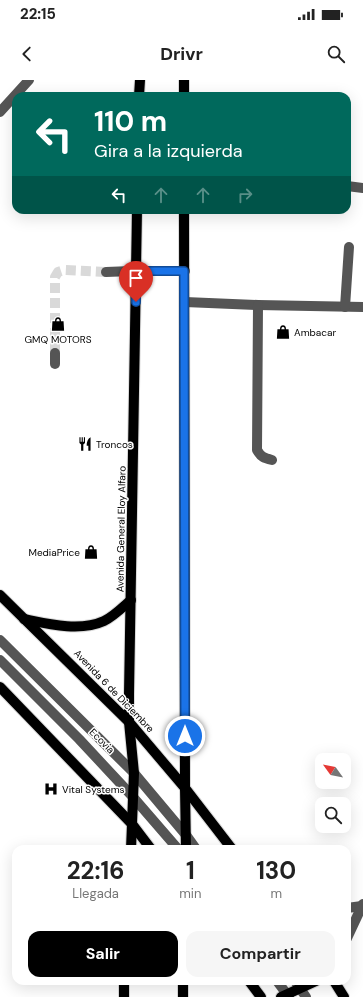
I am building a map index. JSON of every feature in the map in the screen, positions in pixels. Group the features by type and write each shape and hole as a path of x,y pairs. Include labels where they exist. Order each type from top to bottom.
{"main road":[{"path":"139,92 140,80"},
{"path":"184,80 184,92"},
{"name":"Avenida General Eloy Alfaro","path":"131,845 134,773 129,722 138,214"},
{"path":"184,214 186,845"},
{"name":"Avenida 6 de Diciembre","path":"0,595 129,722 185,788 229,845"},
{"path":"24,619 76,627 95,624 105,620 131,600"},
{"path":"1,689 132,824 148,845"},
{"path":"124,985 124,997"},
{"path":"183,985 183,997"},
{"path":"252,985 261,997"},
{"path":"336,985 344,997"},
{"path":"285,996 301,989"}],"street":[{"path":"18,92 29,80"},
{"path":"0,112 12,99"},
{"path":"351,186 363,188"},
{"path":"345,307 349,247"},
{"path":"106,272 184,271"},
{"path":"184,302 363,307"},
{"path":"258,305 258,450 260,455 272,460"},
{"path":"54,353 54,364"},
{"name":"Ecovia","path":"0,640 134,773 193,845"},
{"name":"Ecovia","path":"0,660 79,739 133,797 175,845"},
{"path":"351,907 362,905"},
{"path":"351,929 362,905"},
{"path":"279,985 285,996"}],"tunnel":[{"path":"55,353 55,277 58,272 64,270 106,272"}],"place":[{"name":"GMQ MOTORS","path":"58,324"},
{"name":"Ambacar","path":"283,332"},
{"name":"Troncos","path":"85,444"},
{"name":"MediaPrice","path":"91,552"},
{"name":"Vital Systems","path":"51,789"}],"route":[{"path":"136,302 136,271 184,271 185,736"}]}
